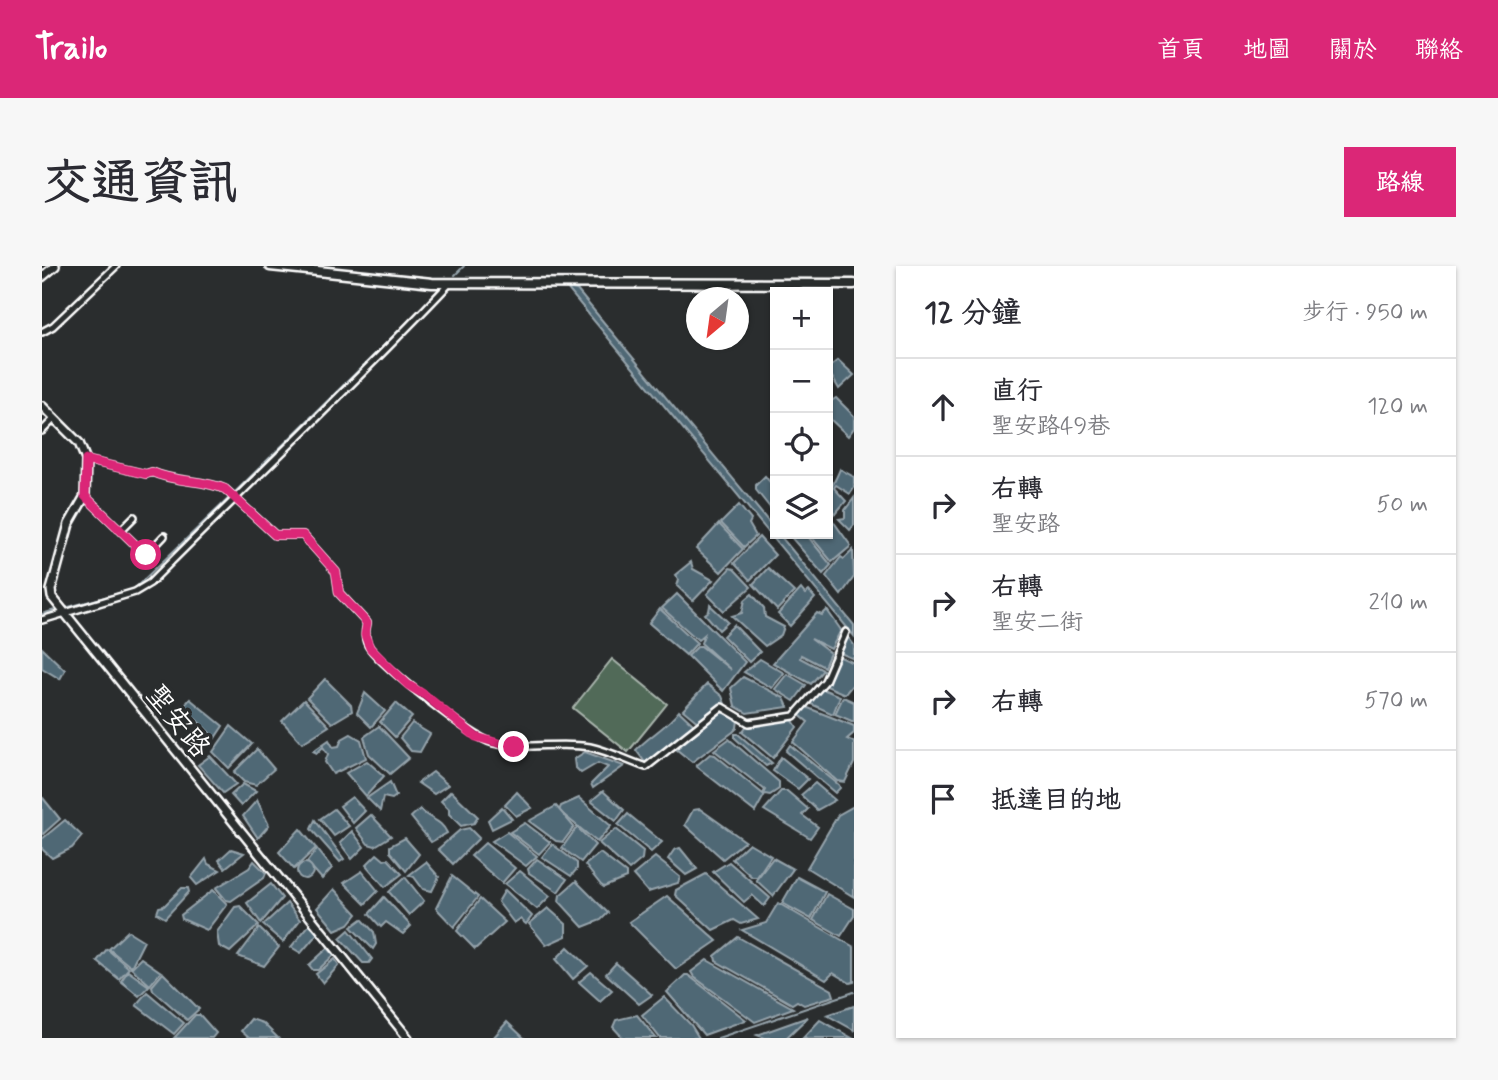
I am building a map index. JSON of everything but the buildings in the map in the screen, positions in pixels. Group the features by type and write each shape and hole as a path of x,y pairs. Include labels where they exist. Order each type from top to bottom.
{"main road":[{"path":"270,266 450,283 854,284"}],"street":[{"path":"42,277 55,266"},
{"path":"42,332 53,326 116,266"},
{"path":"42,620 135,592 150,583 233,496 366,372 450,283"},
{"path":"42,406 79,443 86,460 146,474 152,472 170,479 215,485 233,496 275,535 303,535 336,572 339,593 367,623 365,635 370,648 408,685 425,695 476,737 493,743 514,747 590,747 646,767 722,707 749,723 794,716 825,681 846,632"},
{"path":"42,431 55,418"},
{"name":"聖安路","path":"86,460 85,496 69,524 51,590 52,597 63,614 408,1038"},
{"path":"85,496 146,555 164,536"},
{"path":"121,530 134,517"}],"green space":[{"path":"612,659 667,704 628,752 573,708"}],"water":[{"path":"567,288 577,290 770,523 770,534"},
{"path":"838,360 854,375 839,389 833,379 833,364"},
{"path":"836,398 854,416 854,428 848,436 833,422 833,400"},
{"path":"840,469 854,477 854,488 850,494 836,485 834,488 846,501 835,514 833,511 833,485"},
{"path":"765,476 770,482 770,508 756,490 756,485"},
{"path":"854,498 854,525 850,530 839,519 845,518 845,510"},
{"path":"739,505 751,520 749,524 756,536 744,547 721,523"},
{"path":"833,521 851,546 832,562 813,539 833,539"},
{"path":"719,524 743,549 721,572 696,549"},
{"path":"759,537 775,555 750,580 734,563"},
{"path":"774,539 783,539 854,625 854,636"},
{"path":"792,539 810,539 831,565 823,574"},
{"path":"853,550 854,577 841,595 826,576 841,557 844,559"},
{"path":"691,562 693,569 713,580 693,601 677,586 679,580 675,575"},
{"path":"730,568 751,587 724,611 707,594"},
{"path":"768,568 794,592 777,610 753,584"},
{"path":"801,589 805,594 809,591 815,598 790,626 778,614"},
{"path":"677,594 745,662 723,691 688,656 701,646 731,670 701,643 704,635 698,640 662,608"},
{"path":"752,594 764,608 765,617 784,627 781,635 765,646 732,616 742,613 745,600"},
{"path":"710,605 728,622 719,630 705,614"},
{"path":"660,609 697,643 686,655 649,623"},
{"path":"827,610 841,630 831,649 811,639 830,653 824,667 801,655 800,658 823,670 811,684 773,663 817,613 822,615"},
{"path":"734,625 760,652 749,662 723,636"},
{"path":"847,636 854,645 854,659 838,652"},
{"path":"42,648 65,670 60,679 42,668"},
{"path":"838,656 854,663 854,683 845,694 824,685"},
{"path":"760,659 784,673 772,688 744,672"},
{"path":"787,674 806,685 794,701 775,689"},
{"path":"743,677 784,698 788,707 747,713 735,706 731,688"},
{"path":"325,679 351,705 352,711 332,723 307,698"},
{"path":"707,684 722,696 725,704 700,724 683,710"},
{"path":"820,688 840,696 833,714 811,704 809,700"},
{"path":"365,693 385,711 371,727 357,713"},
{"path":"843,697 854,702 854,722 835,714"},
{"path":"190,699 223,726 215,738 183,707"},
{"path":"304,700 329,726 302,743 282,721"},
{"path":"396,703 412,717 395,737 380,722"},
{"path":"803,706 854,726 854,733 847,739 854,742 854,763 845,782 837,781 793,742 808,722 797,713"},
{"path":"679,711 695,726 647,765 636,750"},
{"path":"721,713 728,713 738,719 737,728 733,732 692,762 676,749"},
{"path":"792,719 797,727 773,758 742,732 749,723"},
{"path":"412,723 430,734 420,752 411,751 400,738"},
{"path":"231,726 252,744 229,768 213,752"},
{"path":"379,726 409,758 390,774 369,754 364,737"},
{"path":"351,734 361,740 366,758 333,774 325,762 328,754 323,747 317,753 313,751 329,740 333,747 339,746 342,739"},
{"path":"735,734 772,763 766,766 735,738"},
{"path":"729,739 779,782 779,789 770,795 765,794 755,812 696,766 710,754 715,755 763,794 765,790 714,750"},
{"path":"790,745 840,788 835,793 786,751"},
{"path":"257,749 274,769 256,785 244,782 234,772"},
{"path":"585,752 624,766 593,788 591,784 608,767 598,763 581,773 575,767 574,759"},
{"path":"210,756 236,784 223,793 198,765"},
{"path":"781,757 808,779 798,789 773,771"},
{"path":"367,761 384,776 366,796 346,773"},
{"path":"433,772 448,785 434,794 418,783"},
{"path":"390,782 396,796 392,799 383,797 380,811 367,798"},
{"path":"815,783 835,800 817,810 801,795"},
{"path":"243,784 256,791 241,806 231,795"},
{"path":"451,791 478,817 474,823 461,826 449,814 449,809 441,801"},
{"path":"603,791 624,810 616,821 591,801"},
{"path":"781,791 787,791 808,809 802,815 818,827 810,838 764,810"},
{"path":"517,792 532,808 516,816 505,805"},
{"path":"352,797 365,811 353,823 340,806"},
{"path":"579,798 611,826 597,842 559,811 561,806"},
{"path":"42,799 60,819 42,835"},
{"path":"257,800 269,825 258,838 243,816"},
{"path":"556,806 574,827 563,842 556,841 529,821"},
{"path":"854,806 854,897 807,868 838,815"},
{"path":"502,807 512,819 492,829 488,820"},
{"path":"334,809 349,826 334,836 320,819"},
{"path":"420,809 442,825 447,833 431,842 411,817"},
{"path":"700,809 745,841 723,859 685,825 693,810"},
{"path":"628,814 662,842 651,852 618,825"},
{"path":"371,815 391,836 375,846 368,844 356,828"},
{"path":"65,820 82,836 72,848 52,858 42,849 42,839"},
{"path":"315,820 344,859 340,862 311,829"},
{"path":"525,823 550,842 539,854 510,832"},
{"path":"577,827 595,845 581,862 562,848"},
{"path":"469,828 479,838 453,864 438,849 460,830"},
{"path":"300,829 316,848 294,869 279,852"},
{"path":"616,829 643,851 642,859 629,870 599,843"},
{"path":"352,831 364,847 352,859 340,843"},
{"path":"507,832 537,856 526,866 492,841"},
{"path":"405,838 419,854 406,871 390,852 390,846"},
{"path":"485,843 515,868 502,883 471,856"},
{"path":"749,843 771,856 757,877 752,877 732,859"},
{"path":"552,844 577,863 577,869 571,876 542,857"},
{"path":"680,848 697,869 686,875 668,859 674,850"},
{"path":"231,849 244,853 225,868 219,860"},
{"path":"317,849 332,868 322,879 307,862"},
{"path":"600,853 626,873 626,878 604,887 601,885 585,865"},
{"path":"377,854 384,860 388,859 402,874 385,887 366,865"},
{"path":"655,857 680,877 678,883 648,892 633,875"},
{"path":"773,858 793,869 773,896 756,880"},
{"path":"206,859 208,864 220,870 197,885 191,878"},
{"path":"537,859 567,879 558,892 529,873 528,869"},
{"path":"254,861 266,873 264,878 231,901 226,900 216,888 249,868"},
{"path":"426,862 439,877 432,891 423,889 414,877 409,875"},
{"path":"729,862 770,898 764,906 752,895 744,902 713,872"},
{"path":"305,863 313,871 305,879 297,871"},
{"path":"362,871 378,891 365,904 344,883"},
{"path":"520,871 550,896 537,909 505,884"},
{"path":"706,874 758,919 741,924 734,920 713,930 675,895 676,890"},
{"path":"452,876 478,897 454,927 436,908"},
{"path":"405,877 424,901 409,915 389,892"},
{"path":"797,877 825,892 811,919 782,903"},
{"path":"576,881 608,913 601,920 583,927 559,901 560,895"},
{"path":"271,884 282,898 261,923 247,903"},
{"path":"182,888 188,888 189,892 165,918 157,913 159,907 164,906"},
{"path":"334,889 357,914 349,924 335,930 317,908"},
{"path":"213,890 227,904 207,930 182,919 181,915"},
{"path":"505,890 532,916 526,924 520,919 514,923 498,902"},
{"path":"827,894 854,909 854,916 841,936 813,920"},
{"path":"667,896 717,941 676,969 629,922"},
{"path":"384,897 411,926 403,934 386,922 381,927 369,914"},
{"path":"480,899 505,922 475,949 457,931"},
{"path":"287,903 300,920 283,942 263,925"},
{"path":"778,903 854,947 854,982 850,983 833,973 826,980 742,930 766,923"},
{"path":"240,906 259,925 230,952 219,946 217,932 235,907"},
{"path":"548,908 566,924 566,936 546,945 529,924"},
{"path":"362,919 374,932 376,944 373,949 351,927"},
{"path":"309,925 318,933 301,953 291,947"},
{"path":"259,928 279,947 264,966 238,956"},
{"path":"349,930 372,959 369,963 363,963 340,938"},
{"path":"128,931 144,941 131,967 109,949"},
{"path":"738,937 832,990 834,996 804,1005 797,1001 792,1004 716,961 715,956"},
{"path":"568,947 588,966 573,979 556,959"},
{"path":"328,948 334,955 318,970 313,970 309,965"},
{"path":"107,949 129,968 119,979 97,961"},
{"path":"141,958 161,972 150,985 131,968"},
{"path":"335,959 339,965 323,983 316,974"},
{"path":"707,960 793,1008 755,1022 694,977 691,972"},
{"path":"616,963 652,995 639,1004 606,974"},
{"path":"128,971 149,986 139,996 121,981"},
{"path":"591,972 612,990 600,1001 579,982"},
{"path":"163,973 199,1009 187,1020 153,990 152,986"},
{"path":"685,975 746,1020 704,1035 667,992"},
{"path":"147,992 184,1023 174,1034 136,1005"},
{"path":"664,997 691,1025 699,1038 660,1038 642,1015"},
{"path":"854,1006 854,1030 827,1015"},
{"path":"195,1015 200,1015 216,1033 212,1038 174,1038"},
{"path":"637,1015 656,1038 623,1038 613,1027 616,1020"},
{"path":"808,1017 786,1038 765,1038 757,1035"},
{"path":"251,1019 263,1023 278,1038 249,1038 241,1031"},
{"path":"820,1020 852,1038 803,1038"},
{"path":"507,1022 524,1038 493,1038"}],"waterway":[{"path":"455,275 464,266"},
{"path":"234,493 440,290"},
{"path":"65,608 134,589 230,497"},
{"path":"42,614 55,610"},
{"path":"718,1038 854,992"}],"route":[{"path":"146,555 85,496 86,460 146,474 152,472 170,479 215,485 225,489 275,535 303,535 338,575 339,593 367,623 365,635 370,648 408,685 425,695 476,737 514,747"}]}
